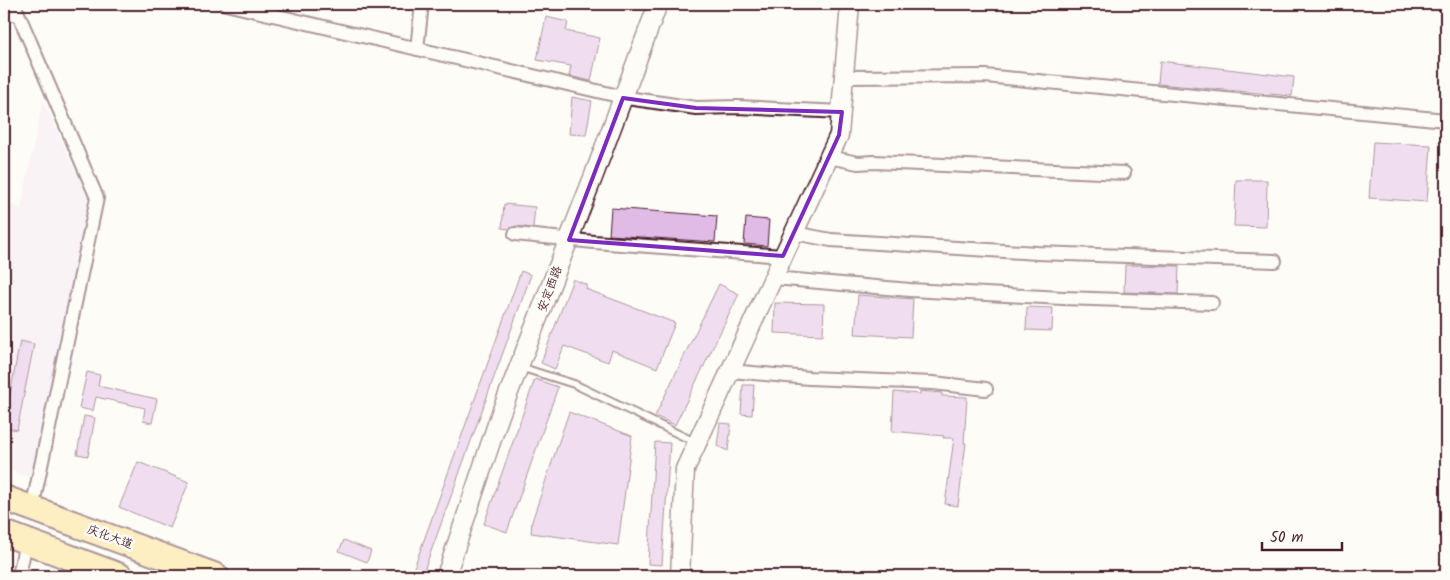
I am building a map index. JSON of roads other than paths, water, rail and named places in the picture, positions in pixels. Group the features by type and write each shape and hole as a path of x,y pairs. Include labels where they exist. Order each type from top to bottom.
{"highway":[{"name":"庆化大道","path":"4,498 216,576"},
{"path":"4,533 120,576"}],"street":[{"path":"14,4 97,198 32,509"},
{"path":"226,4 627,98 696,108 737,107 842,112"},
{"path":"417,49 422,4"},
{"name":"安定西路","path":"627,98 658,4"},
{"name":"安定西路","path":"455,576 508,418 573,240 627,98 666,4"},
{"path":"680,576 685,469 840,135 850,4"},
{"path":"845,77 985,76 1446,120"},
{"path":"830,157 858,163 874,162 1124,173"},
{"path":"794,233 831,240 1037,253 1274,261"},
{"path":"515,234 783,256"},
{"name":"安定西路","path":"446,576 500,415 573,240"},
{"path":"774,278 910,290 1212,303"},
{"path":"730,371 810,378 933,383 986,389"},
{"path":"19,576 26,541"}],"lane":[{"path":"4,14 20,19"},
{"path":"526,369 574,384 697,443"}]}
